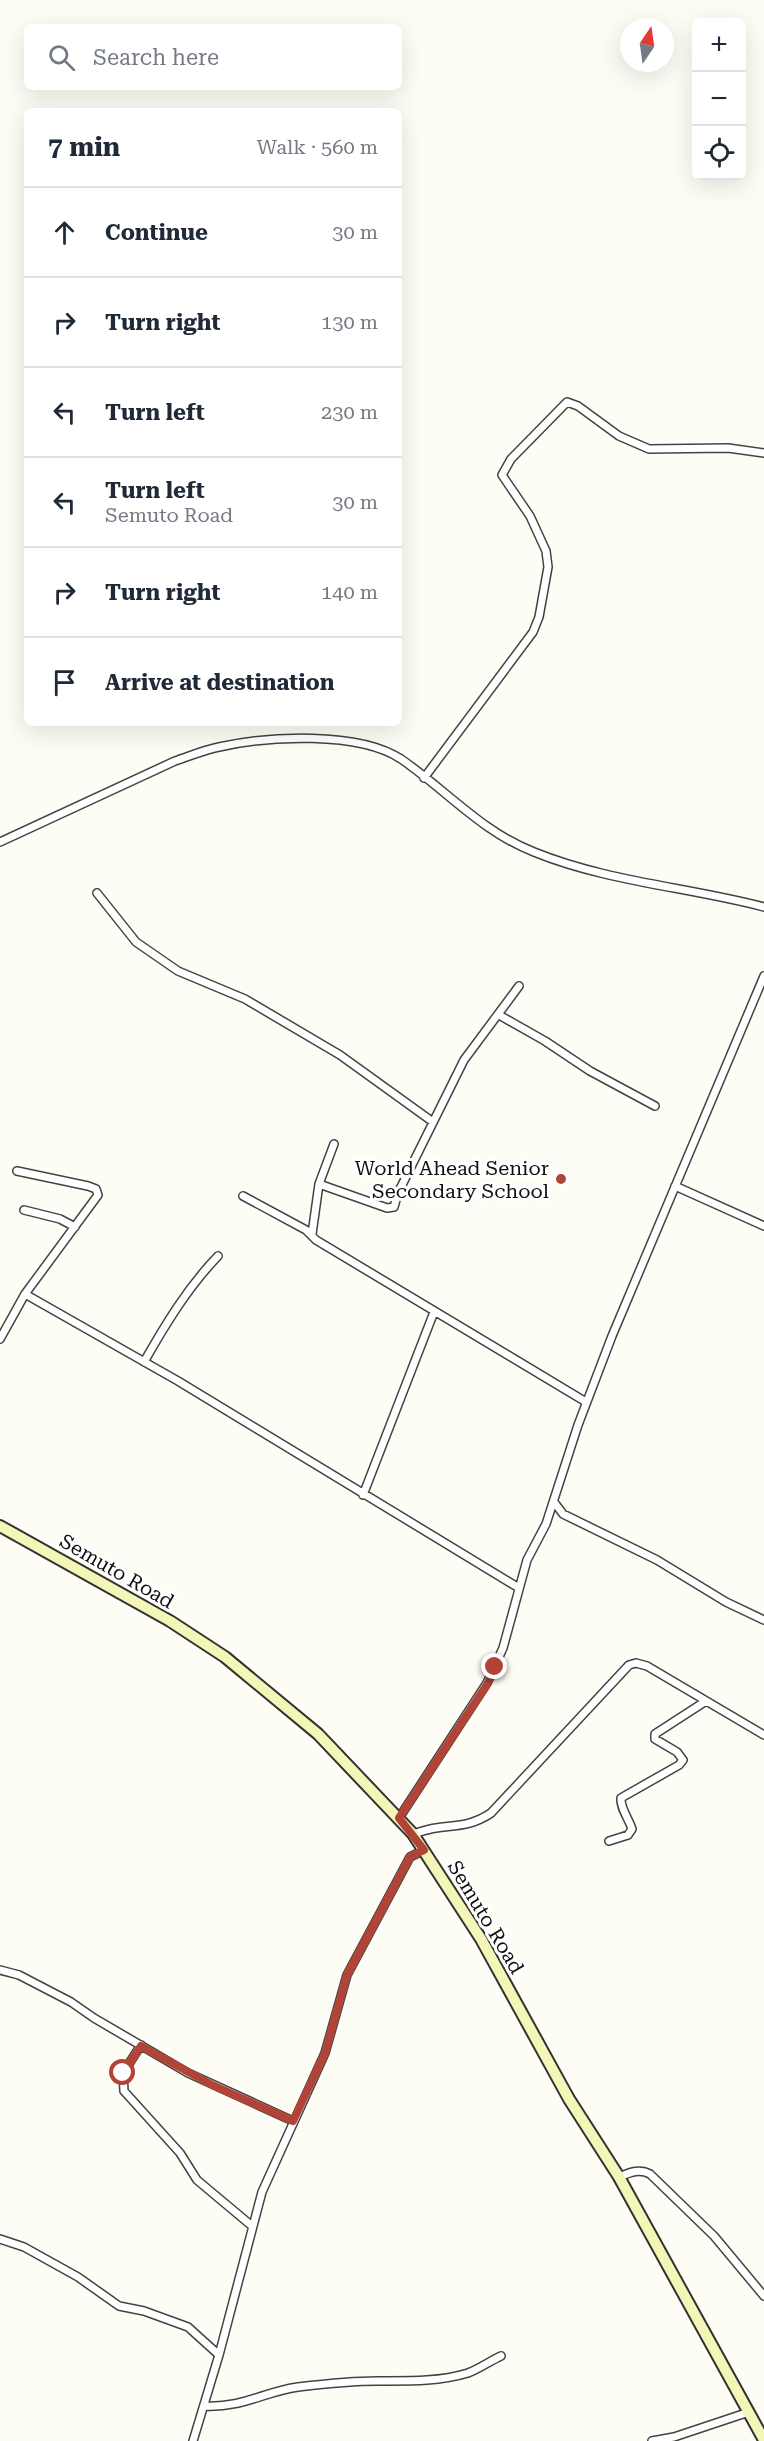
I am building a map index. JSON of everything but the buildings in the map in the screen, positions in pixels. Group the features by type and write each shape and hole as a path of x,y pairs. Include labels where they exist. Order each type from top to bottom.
{"main road":[{"name":"Semuto Road","path":"0,1526 170,1621 234,1663 318,1734 413,1834 481,1940 569,2098 619,2177 764,2440"}],"street":[{"path":"424,778 533,632 539,617 548,567 546,550 530,516 502,476 511,459 567,402 578,406 619,436 649,449 728,448 764,453"},
{"path":"0,842 175,761 218,747 297,739 353,740 394,755 480,822 505,838 534,852 625,879 702,891 764,907"},
{"path":"97,892 136,942 153,954 178,971 245,999 340,1055 433,1122"},
{"path":"399,1818 488,1683 503,1648 527,1560 541,1537 586,1402 764,976"},
{"path":"319,1184 387,1208 394,1207 398,1193 464,1060 519,986"},
{"path":"499,1015 545,1041 590,1071 655,1106"},
{"path":"312,1234 319,1184 334,1144"},
{"path":"0,1339 25,1294 98,1194 96,1190 17,1172"},
{"path":"675,1186 764,1226"},
{"path":"243,1196 312,1234 316,1240 586,1402"},
{"path":"24,1210 60,1218 75,1227"},
{"path":"144,1362 160,1333 206,1268 218,1256"},
{"path":"25,1294 144,1362 519,1588"},
{"path":"363,1495 434,1312"},
{"path":"554,1502 562,1514 657,1560 726,1602 764,1620"},
{"path":"413,1834 436,1828 461,1826 481,1820 491,1813 629,1665 642,1663 764,1735"},
{"path":"609,1841 628,1835 632,1829 621,1798 680,1765 682,1760 677,1752 655,1739 655,1734 706,1701"},
{"path":"193,2441 219,2355 267,2177 325,2053 347,1975 410,1857 424,1850"},
{"path":"0,1970 19,1975 48,1990 141,2046 212,2085 293,2121"},
{"path":"141,2046 123,2073 124,2091 180,2153 197,2180 252,2226"},
{"path":"619,2177 634,2171 645,2171 650,2174 714,2236 764,2296"},
{"path":"0,2239 24,2247 78,2277 119,2306 144,2311 188,2327 219,2355"},
{"path":"204,2406 225,2407 242,2404 296,2387 444,2379 470,2372 501,2356"},
{"path":"652,2441 674,2437 749,2412"}],"place":[{"name":"World Ahead Senior Secondary School","path":"561,1179"}],"route":[{"path":"123,2073 141,2046 212,2085 293,2121 325,2053 347,1975 410,1857 424,1850 399,1818 488,1683 495,1667"}]}
